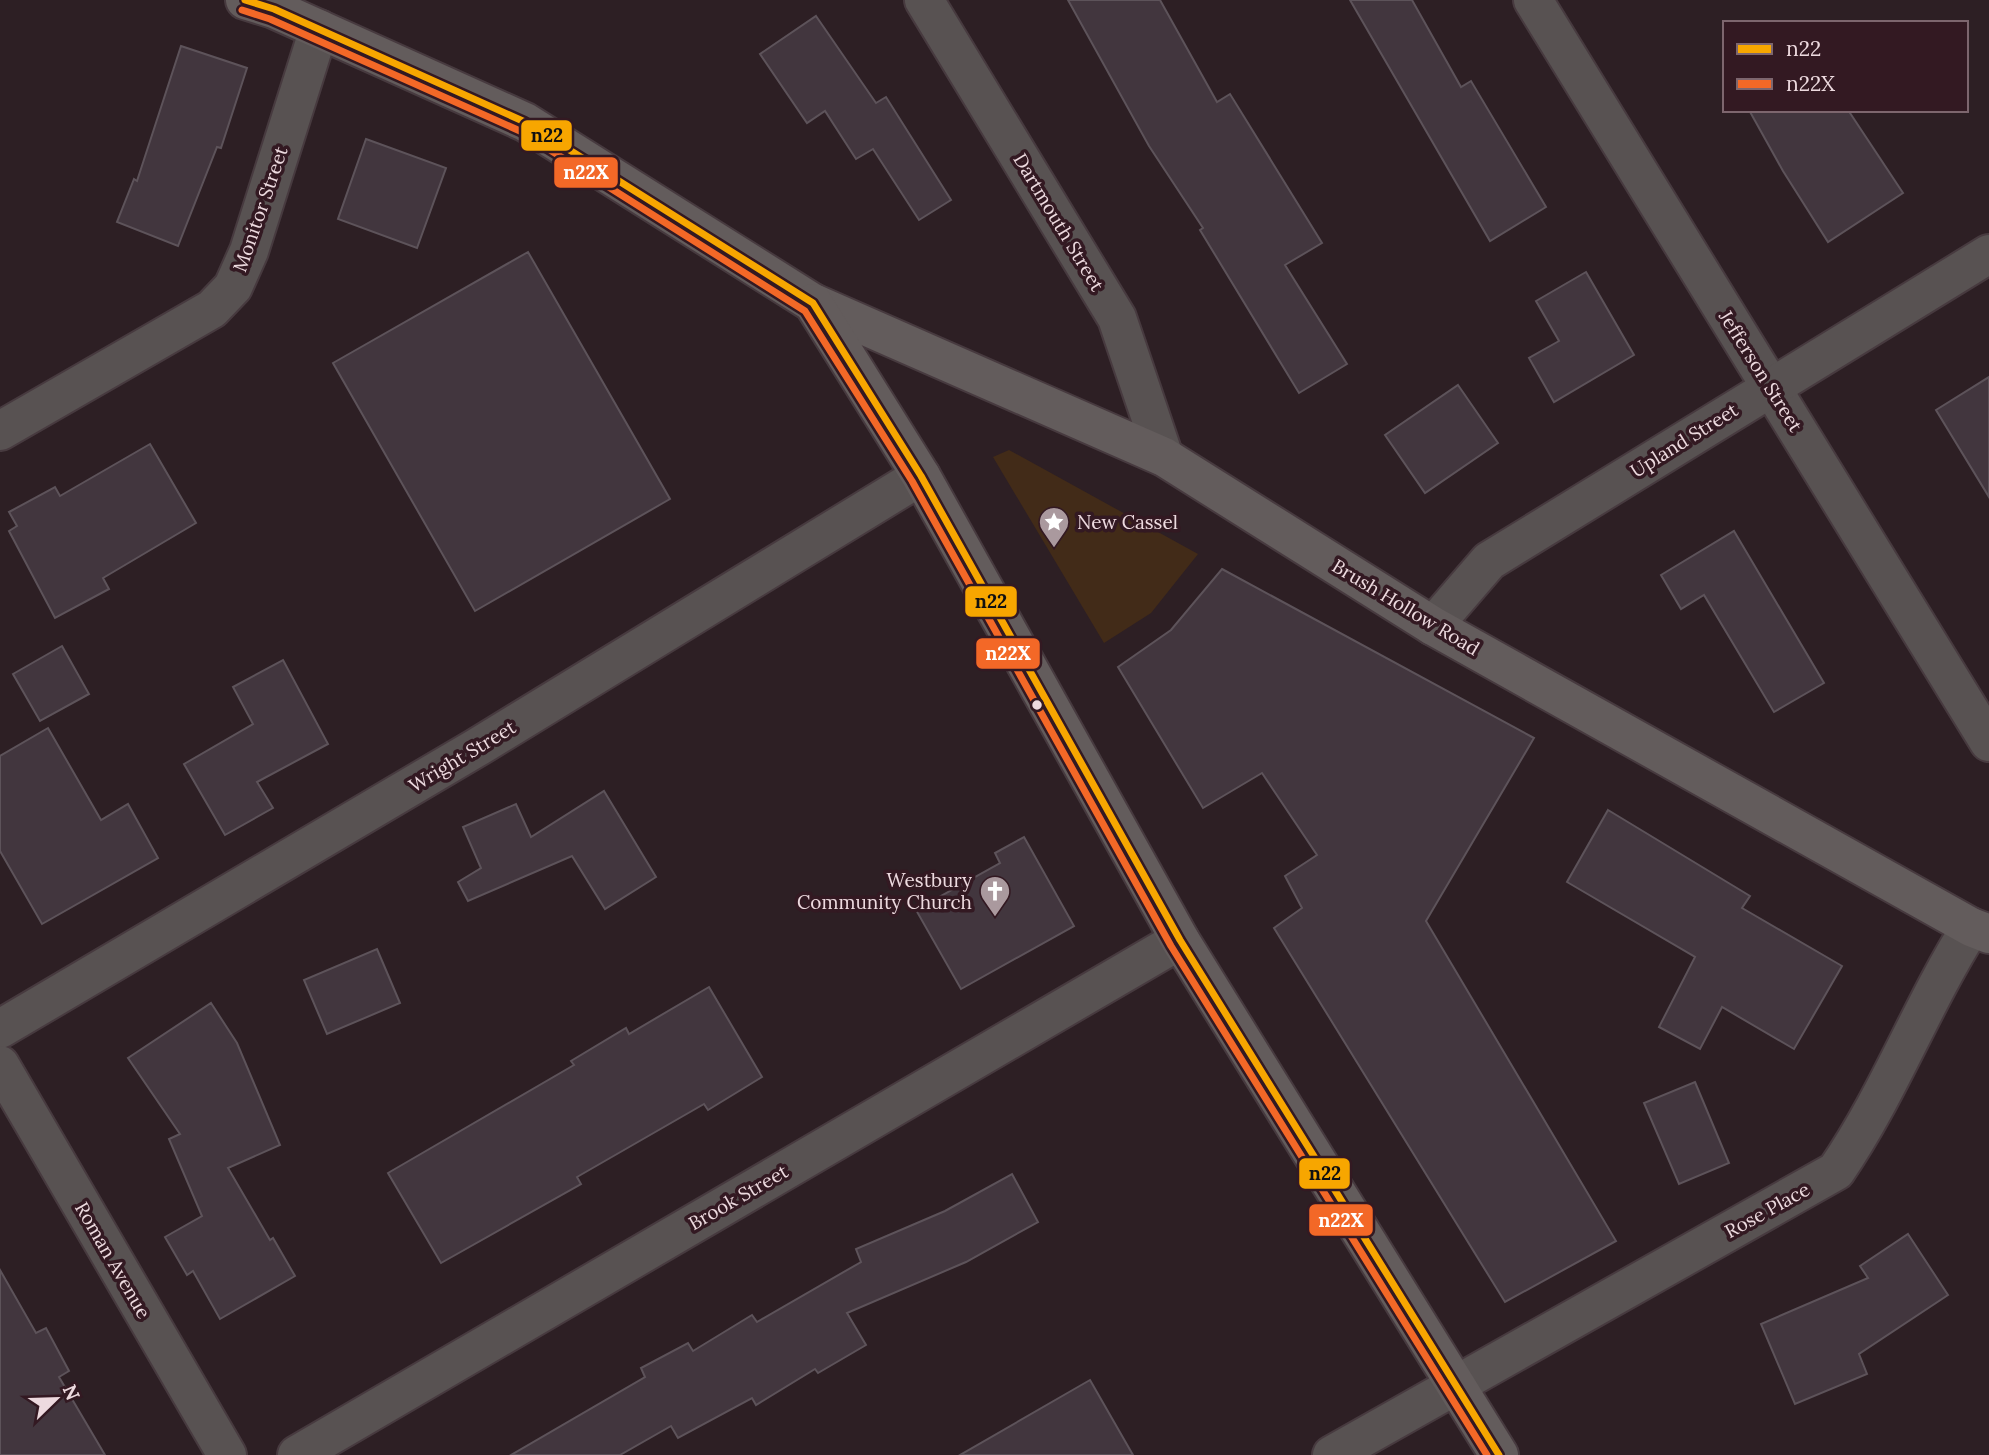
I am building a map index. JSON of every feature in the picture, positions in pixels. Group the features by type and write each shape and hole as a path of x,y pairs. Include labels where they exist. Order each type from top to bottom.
{"main road":[{"name":"Brush Hollow Road","path":"263,3 525,122 813,303 1164,457 1433,626 1980,930"},
{"path":"813,303 921,476 1180,940 1499,1455"}],"street":[{"name":"Dartmouth Street","path":"924,0 1117,318 1164,457"},
{"name":"Jefferson Street","path":"1533,0 1989,742"},
{"name":"Monitor Street","path":"0,431 212,309 233,287 249,251 319,29"},
{"name":"Upland Street","path":"1433,626 1489,561 1989,254"},
{"name":"Wright Street","path":"0,1029 476,748 921,476"},
{"name":"Rose Place","path":"1332,1455 1836,1171 1864,1130 1939,977 1980,930"},
{"name":"Brook Street","path":"297,1455 1180,940"},
{"name":"Roman Avenue","path":"0,1065 227,1455"}],"shaded area":[{"path":"1009,450 1198,554 1151,613 1104,643 993,457"}],"building":[{"path":"1068,0 1160,0 1217,102 1230,94 1322,243 1285,265 1347,364 1299,393 1200,230 1203,228 1149,146"},
{"path":"1350,0 1412,0 1461,87 1471,81 1546,207 1490,241"},
{"path":"816,16 876,103 886,97 951,200 919,220 873,149 856,159 825,111 807,123 760,54"},
{"path":"181,46 247,68 221,148 217,147 178,246 117,222 134,179 137,181"},
{"path":"1750,112 1849,112 1903,193 1828,242 1783,171"},
{"path":"366,139 446,168 417,248 338,219"},
{"path":"528,252 670,499 475,611 333,363"},
{"path":"1586,272 1634,355 1554,402 1529,358 1559,341 1536,301"},
{"path":"1989,377 1989,497 1936,410"},
{"path":"1458,385 1498,443 1425,493 1385,435"},
{"path":"150,444 196,523 103,578 109,589 55,618 9,531 17,526 9,512 55,487 60,496"},
{"path":"1734,531 1824,683 1774,712 1704,595 1681,609 1661,575"},
{"path":"1222,569 1534,738 1426,921 1616,1241 1505,1302 1274,928 1302,908 1285,876 1317,855 1262,773 1203,808 1118,667 1171,630"},
{"path":"62,646 89,694 40,721 13,674"},
{"path":"283,660 328,744 257,782 273,808 225,835 184,764 253,724 233,687"},
{"path":"48,728 101,820 128,804 158,858 42,924 0,851 0,756"},
{"path":"604,791 656,877 605,909 572,856 468,901 458,882 481,868 463,827 516,804 531,837"},
{"path":"1608,810 1750,896 1742,908 1842,966 1794,1049 1722,1007 1700,1049 1659,1027 1695,957 1567,882"},
{"name":"Westbury Community Church","path":"1024,837 1074,926 961,989 916,910 1000,863 995,853"},
{"path":"377,949 400,1003 327,1034 304,980"},
{"path":"709,987 762,1077 708,1110 704,1104 577,1177 581,1184 441,1263 388,1173 574,1065 571,1061 626,1028 629,1034"},
{"path":"211,1003 237,1043 280,1145 228,1168 270,1240 273,1238 295,1276 220,1319 193,1271 187,1275 165,1237 202,1216 169,1139 180,1134 128,1058"},
{"path":"1695,1082 1729,1163 1679,1184 1644,1103"},
{"path":"1012,1174 1038,1222 966,1262 847,1313 866,1345 818,1373 815,1369 756,1405 752,1398 678,1438 671,1426 620,1455 511,1455 645,1377 641,1368 688,1343 693,1351 752,1315 757,1322 861,1262 856,1249 945,1211"},
{"path":"1908,1234 1948,1295 1859,1354 1867,1374 1795,1404 1761,1324 1868,1278 1860,1266"},
{"path":"0,1270 36,1333 46,1328 69,1371 59,1377 105,1455 0,1455"},
{"path":"1090,1380 1133,1455 960,1455"}],"transit line":[{"name":"n22","path":"245,0 274,9 525,122 813,303 921,476 1180,940 1499,1455"},
{"name":"n22X","path":"242,10 270,19 520,131 805,311 912,481 1171,946 1487,1455"}],"place":[{"name":"New Cassel","path":"1054,549"},
{"name":"Westbury Community Church","path":"995,918"}]}
